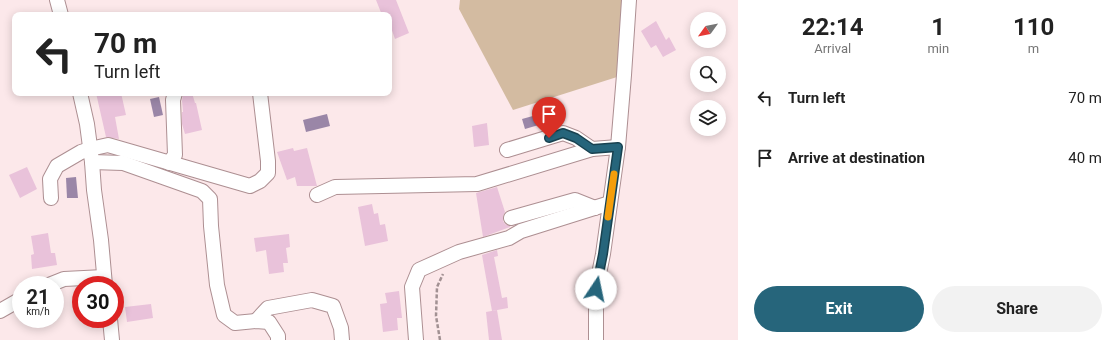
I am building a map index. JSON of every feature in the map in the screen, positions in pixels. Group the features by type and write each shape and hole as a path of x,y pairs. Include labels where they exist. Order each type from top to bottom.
{"street":[{"path":"57,0 60,12"},
{"path":"596,340 596,289 603,254 618,147 629,0"},
{"path":"81,96 87,124 105,276"},
{"path":"169,163 175,156 174,96"},
{"path":"91,155 108,145 250,186 260,181 268,173 260,96"},
{"path":"507,150 563,133 576,138 592,149"},
{"path":"317,195 335,187 477,184 592,149 618,147"},
{"path":"51,198 50,180 57,166 81,152 123,163 202,191 210,199 217,285 224,315 235,323 256,320 269,322 278,336 278,340"},
{"path":"511,218 575,200 595,208"},
{"path":"416,340 412,287 419,270 459,252 509,238 521,231 610,203"},
{"path":"256,320 268,308 312,300 333,306 341,328 342,340"},
{"path":"0,311 12,304"},
{"path":"111,328 112,340"}],"path":[{"path":"440,340 436,316 438,287 445,268"}],"shaded area":[{"path":"460,0 623,0 617,77 513,110 459,9"},
{"path":"159,97 163,115 154,117 150,99"},
{"path":"327,114 330,126 306,132 303,120"},
{"path":"540,114 542,124 525,129 522,119"},
{"path":"76,177 78,198 67,198 66,178"}],"building":[{"path":"376,0 396,0 409,33 395,39 392,30 392,12 381,12"},
{"path":"656,21 666,40 669,37 676,50 663,57 656,45 651,48 641,31"},
{"path":"97,96 122,96 126,115 115,117 119,139 106,137"},
{"path":"183,96 193,96 202,130 185,134 182,124"},
{"path":"487,123 489,145 474,147 472,126"},
{"path":"293,148 294,151 307,148 317,186 297,186 295,177 287,180 277,152"},
{"path":"27,167 37,189 20,198 9,175"},
{"path":"497,187 505,212 503,221 510,227 483,237 476,193"},
{"path":"372,204 374,214 378,213 380,225 385,224 388,241 365,246 358,207"},
{"path":"48,233 51,253 55,253 57,265 32,269 31,255 34,254 31,236"},
{"path":"289,234 290,247 286,248 288,263 283,263 284,272 269,274 266,250 256,252 254,238"},
{"path":"497,250 498,256 494,257 502,298 507,297 508,308 492,311 482,255"},
{"path":"399,291 402,318 397,318 398,330 383,332 380,304 387,303 385,293"},
{"path":"151,304 153,318 127,322 125,307"},
{"path":"497,310 502,340 489,340 486,312"}],"slow traffic":[{"path":"608,217 614,174"}],"route":[{"path":"549,138 563,133 576,138 592,149 618,147 603,254 596,289"}]}
